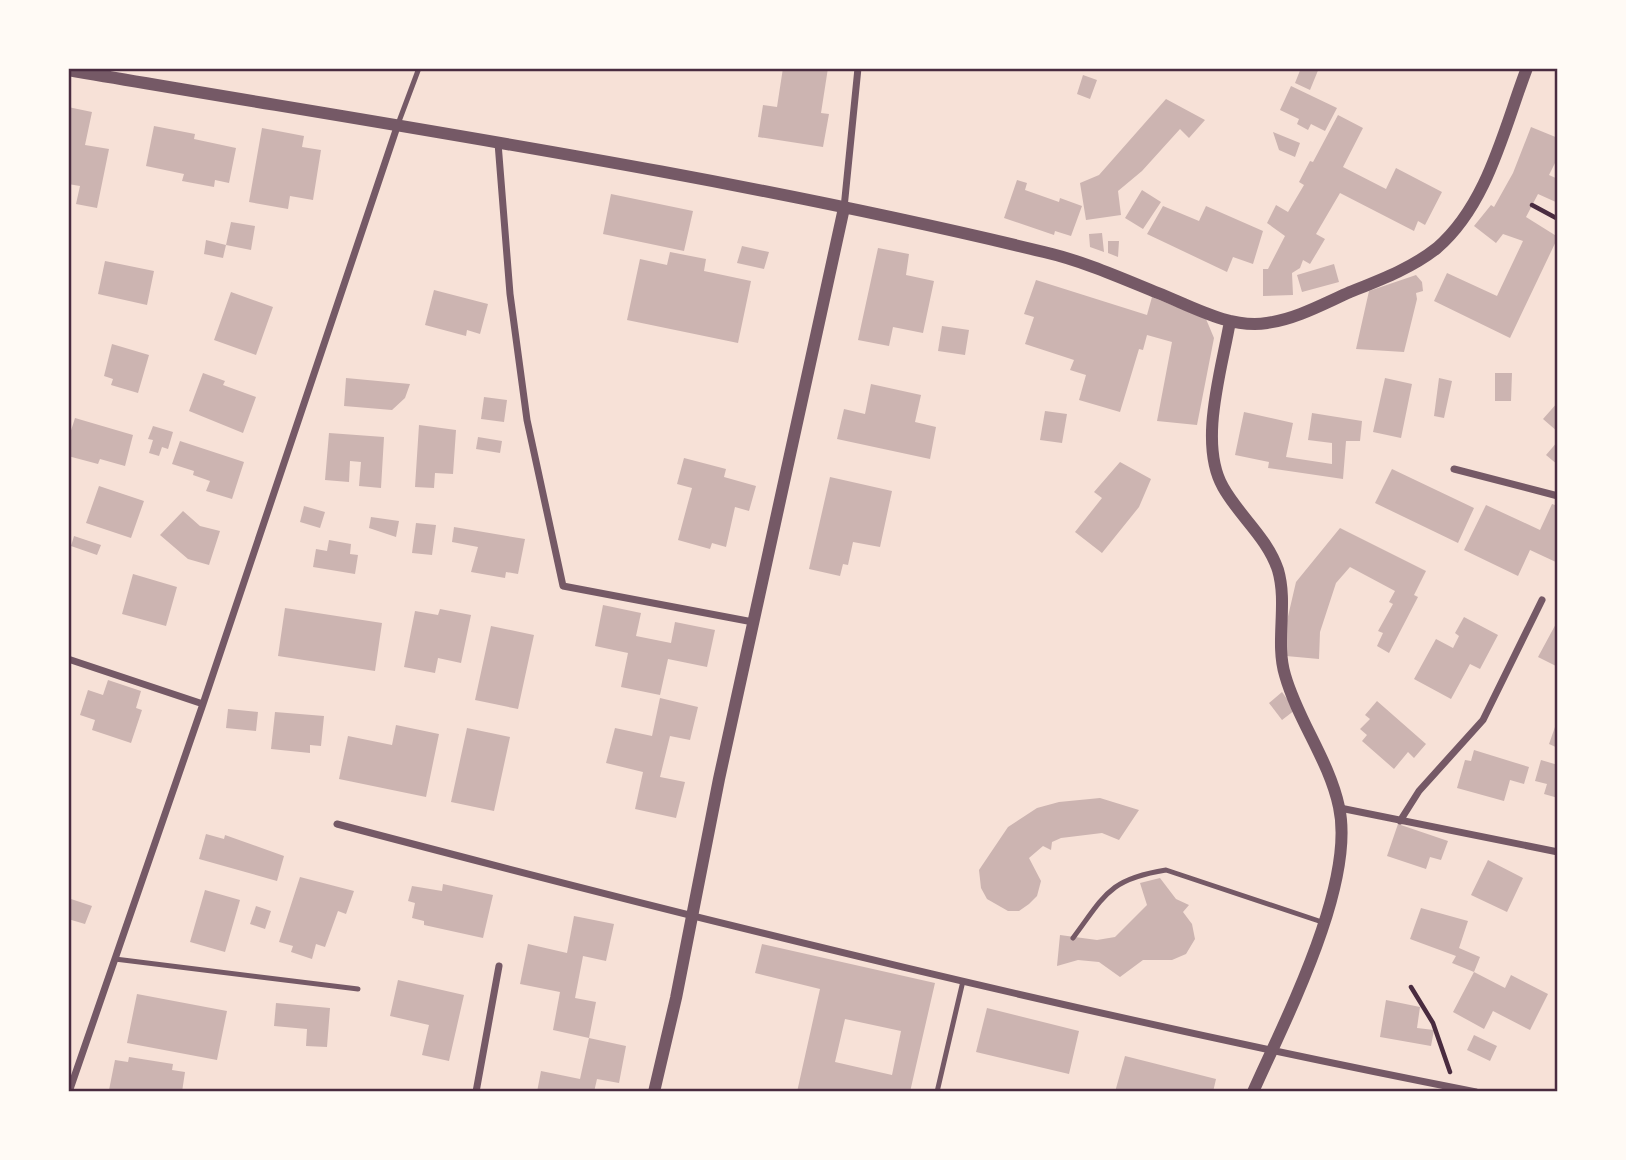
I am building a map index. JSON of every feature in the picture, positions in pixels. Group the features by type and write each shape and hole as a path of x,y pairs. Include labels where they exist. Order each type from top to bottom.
{"street":[{"path":"654,1092 844,208 858,68"},
{"path":"68,71 498,143 844,208 1046,252 1230,321 1261,324 1294,316 1388,276 1435,250 1452,233 1479,192 1527,68"},
{"path":"69,1092 397,127"},
{"path":"498,143 510,294 535,462 563,586 753,622"},
{"path":"1230,321 1211,437 1211,457 1223,487 1262,538 1278,572 1284,675 1324,759 1340,808 1342,847 1334,894 1325,923 1253,1092"},
{"path":"1454,470 1558,496"},
{"path":"1400,821 1419,791 1483,720 1542,600"},
{"path":"68,659 203,704"},
{"path":"1340,808 1558,852"},
{"path":"337,824 692,918 1271,1052 1476,1092"},
{"path":"476,1092 499,967"}],"lane":[{"path":"397,127 419,68"},
{"path":"1073,938 1111,887 1138,874 1166,870 1325,923"},
{"path":"115,959 358,989"},
{"path":"937,1092 963,981"}],"path":[{"path":"1532,205 1558,219"},
{"path":"1411,987 1433,1023 1455,1088"}],"building":[{"path":"783,68 828,68 821,113 829,114 823,147 758,137 763,105 777,107"},
{"path":"1301,68 1319,68 1310,90 1295,83"},
{"path":"1083,75 1097,80 1090,99 1077,94"},
{"path":"1291,86 1337,108 1325,131 1311,124 1308,130 1297,124 1299,119 1280,110"},
{"path":"1166,99 1205,120 1189,138 1180,129 1142,171 1118,191 1121,215 1086,220 1080,183 1099,175"},
{"path":"68,107 92,112 85,145 109,149 97,208 76,204 80,186 68,184"},
{"path":"1338,115 1363,128 1343,167 1386,189 1396,168 1442,192 1425,225 1418,221 1414,231 1340,193 1316,234 1325,239 1310,264 1303,260 1300,268 1292,273 1293,295 1263,296 1263,269 1268,269 1285,236 1267,223 1276,205 1288,212 1304,185 1299,182"},
{"path":"154,126 195,134 194,139 236,148 229,183 215,180 214,187 182,181 184,174 146,166"},
{"path":"1531,127 1558,138 1558,157 1549,175 1558,179 1558,203 1538,194 1526,217 1558,237 1510,338 1434,301 1447,273 1497,296 1523,241 1503,234 1496,243 1474,226 1491,205 1494,207 1513,173"},
{"path":"262,128 304,136 302,147 321,150 313,200 290,196 288,209 249,202"},
{"path":"1273,132 1300,143 1295,157 1279,150"},
{"path":"1017,180 1027,183 1025,190 1059,202 1060,198 1082,206 1071,236 1055,231 1054,235 1004,218"},
{"path":"1142,190 1161,202 1143,229 1125,218"},
{"path":"611,194 693,211 684,251 603,234"},
{"path":"1163,206 1199,221 1206,206 1263,231 1253,264 1233,257 1227,272 1147,234"},
{"path":"231,222 255,226 251,250 226,245"},
{"path":"1102,233 1104,252 1090,247 1089,234"},
{"path":"206,240 226,245 223,258 204,254"},
{"path":"1108,241 1119,241 1118,257 1108,253"},
{"path":"742,246 769,252 764,269 737,263"},
{"path":"878,248 909,254 906,275 934,281 923,333 893,327 889,346 858,340"},
{"path":"670,252 706,259 704,271 751,281 738,343 627,320 640,259 667,265"},
{"path":"105,261 154,271 147,305 98,294"},
{"path":"1334,264 1339,282 1302,292 1297,275"},
{"path":"1416,275 1422,282 1423,291 1416,293 1417,299 1404,352 1356,349 1369,291"},
{"path":"1036,280 1147,315 1152,297 1206,319 1214,338 1197,425 1157,421 1172,342 1147,335 1143,350 1139,349 1120,412 1079,400 1086,375 1070,370 1074,360 1025,344 1034,317 1024,314"},
{"path":"434,290 488,304 480,334 467,330 466,336 425,325"},
{"path":"231,292 273,307 256,355 214,340"},
{"path":"942,326 969,330 965,355 938,351"},
{"path":"112,344 149,355 138,393 111,385 113,379 104,376"},
{"path":"203,373 225,381 223,385 256,397 243,433 189,411"},
{"path":"1495,373 1512,373 1511,401 1495,401"},
{"path":"346,378 410,384 405,398 392,410 344,406"},
{"path":"1385,378 1412,384 1401,438 1373,432"},
{"path":"1439,378 1452,381 1444,418 1434,416"},
{"path":"871,384 921,395 915,422 936,427 930,459 837,439 844,409 865,414"},
{"path":"484,397 507,400 504,422 481,419"},
{"path":"1558,402 1558,432 1543,419"},
{"path":"1045,411 1067,414 1062,443 1040,440"},
{"path":"1244,412 1293,423 1286,457 1332,464 1332,443 1308,440 1312,413 1362,421 1360,441 1346,441 1343,479 1268,468 1269,462 1235,455"},
{"path":"75,418 133,435 125,466 100,459 98,464 68,456 68,440"},
{"path":"419,425 456,430 453,474 435,473 434,488 415,487"},
{"path":"153,426 173,432 168,449 162,447 159,456 149,453 153,440 148,439"},
{"path":"329,433 384,437 381,488 359,486 361,462 350,461 349,482 325,480"},
{"path":"478,437 502,441 500,453 476,449"},
{"path":"180,441 244,462 232,499 206,491 210,481 193,475 194,471 172,464"},
{"path":"1558,441 1558,465 1546,455"},
{"path":"684,458 726,469 724,477 756,486 749,511 735,507 726,547 712,543 710,549 678,540 692,488 677,484"},
{"path":"1120,462 1151,479 1139,507 1102,553 1075,532 1102,498 1094,492"},
{"path":"1392,469 1474,508 1458,543 1375,503"},
{"path":"830,477 892,491 880,547 853,542 848,565 843,564 840,576 809,569"},
{"path":"99,486 144,501 131,538 86,523"},
{"path":"1552,504 1558,506 1558,563 1530,550 1518,576 1464,550 1486,505 1540,530"},
{"path":"304,506 325,512 320,528 300,522"},
{"path":"183,511 200,526 220,531 209,565 188,559 160,535"},
{"path":"371,517 399,521 396,537 369,528"},
{"path":"416,523 436,525 432,555 412,553"},
{"path":"454,527 525,539 518,574 506,572 505,578 471,572 478,547 452,542"},
{"path":"1340,528 1426,571 1414,595 1418,597 1389,653 1377,646 1383,633 1378,631 1393,604 1389,602 1395,591 1350,567 1336,583 1320,632 1319,659 1286,656 1286,625 1296,582"},
{"path":"74,536 101,545 97,555 71,546"},
{"path":"329,540 351,544 350,554 358,555 355,574 313,567 316,549 327,551"},
{"path":"133,574 177,587 166,626 122,614"},
{"path":"603,605 641,613 636,636 671,643 675,622 715,630 707,667 668,659 660,695 621,687 628,653 595,646"},
{"path":"285,608 382,623 375,671 278,656"},
{"path":"440,609 471,615 461,663 438,658 435,673 404,667 415,611 438,615"},
{"path":"1464,617 1498,635 1480,669 1470,664 1451,699 1414,679 1436,639 1453,648 1459,636 1455,633"},
{"path":"1558,620 1558,667 1538,657"},
{"path":"491,626 534,635 518,709 475,700"},
{"path":"108,680 141,691 136,708 142,710 131,743 92,730 95,720 80,715 88,690 103,695"},
{"path":"1282,692 1295,710 1282,720 1269,703"},
{"path":"660,698 698,707 690,740 670,736 660,777 685,782 676,818 635,809 643,772 606,763 615,728 652,736"},
{"path":"1377,701 1426,744 1414,758 1408,752 1394,769 1362,741 1367,735 1360,729 1370,719 1365,715"},
{"path":"228,709 258,712 256,731 226,728"},
{"path":"275,712 324,716 321,746 310,745 310,753 271,749"},
{"path":"396,725 439,734 426,797 339,779 348,736 392,745"},
{"path":"1555,727 1558,728 1558,748 1549,744"},
{"path":"467,728 510,737 494,811 451,802"},
{"path":"1474,750 1529,767 1524,784 1510,780 1504,801 1457,788 1465,760 1471,761"},
{"path":"1541,760 1558,765 1558,798 1544,794 1547,784 1535,781"},
{"path":"1100,798 1139,810 1119,840 1102,833 1061,838 1052,842 1051,850 1043,846 1029,858 1041,881 1037,896 1029,904 1019,911 1008,911 987,899 981,888 979,870 1008,827 1037,808 1059,802"},
{"path":"1398,824 1448,841 1441,860 1430,857 1426,869 1387,856"},
{"path":"206,834 224,839 225,835 284,856 277,881 199,859"},
{"path":"1488,860 1523,878 1507,912 1471,895"},
{"path":"300,877 354,891 346,914 338,911 325,947 316,944 312,959 291,952 293,946 279,942"},
{"path":"1160,878 1176,899 1189,905 1183,912 1192,924 1195,939 1186,954 1172,960 1143,960 1120,977 1099,962 1078,960 1057,966 1060,935 1097,940 1115,937 1147,905 1140,883"},
{"path":"443,884 493,895 483,938 424,925 424,921 412,918 415,903 408,901 412,886 442,891"},
{"path":"205,890 240,900 225,952 190,942"},
{"path":"68,898 92,906 85,924 68,919"},
{"path":"256,906 271,911 265,929 250,924"},
{"path":"1421,908 1468,921 1459,948 1480,957 1474,972 1452,963 1456,956 1410,939"},
{"path":"574,916 614,924 606,961 583,956 575,998 596,1002 589,1038 553,1030 560,992 520,984 528,944 567,953"},
{"path":"762,944 935,983 910,1092 797,1092 820,989 755,973","holes":["845,1019 901,1031 892,1075 835,1062"]},
{"path":"1474,972 1505,988 1511,975 1548,994 1530,1030 1493,1011 1484,1029 1453,1012"},
{"path":"398,980 464,995 449,1061 422,1055 429,1025 390,1016"},
{"path":"137,994 227,1011 217,1060 127,1043"},
{"path":"1386,1000 1420,1007 1417,1028 1434,1030 1431,1046 1380,1037"},
{"path":"276,1003 330,1008 327,1047 306,1046 307,1029 274,1026"},
{"path":"987,1008 1079,1031 1069,1074 976,1052"},
{"path":"1474,1035 1497,1046 1490,1061 1467,1050"},
{"path":"589,1038 626,1046 619,1083 597,1079 594,1092 537,1092 541,1071 580,1079"},
{"path":"1125,1056 1216,1079 1213,1092 1115,1092"},
{"path":"129,1057 173,1064 172,1070 185,1072 182,1092 109,1090 115,1060 128,1062"}]}
